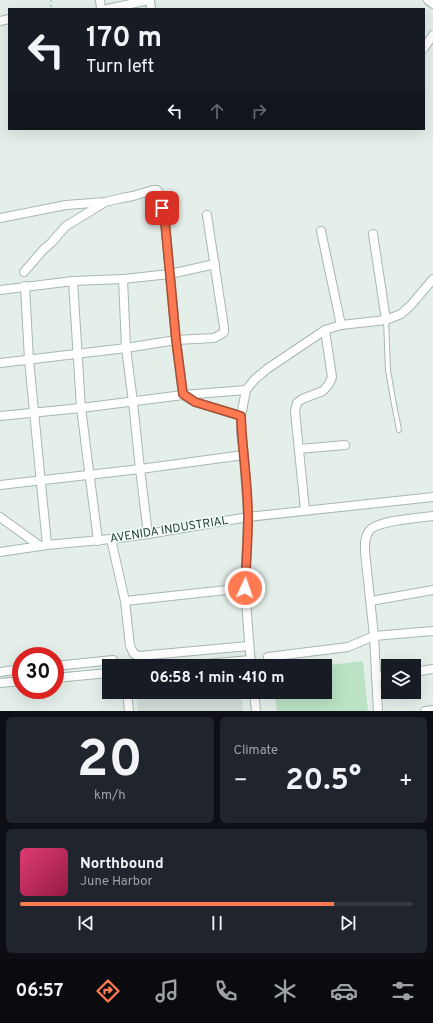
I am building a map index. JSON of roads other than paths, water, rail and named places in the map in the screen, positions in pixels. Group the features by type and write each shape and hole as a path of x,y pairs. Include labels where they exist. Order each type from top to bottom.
{"street":[{"path":"113,8 149,0"},
{"path":"428,0 433,4"},
{"path":"425,47 433,35"},
{"path":"0,218 66,206 105,202 157,190 159,193 165,222 176,340 183,394 195,402 241,416"},
{"path":"24,272 66,226 105,202"},
{"path":"0,363 126,348 176,340 214,338 220,335 224,332 224,327 207,215"},
{"path":"321,231 341,325"},
{"path":"373,234 386,320"},
{"path":"0,290 73,281 123,279 170,274 215,264"},
{"path":"123,279 126,348 148,534"},
{"path":"250,659 245,588 248,517 241,432 241,416 246,390 255,379 267,369 325,330 341,325 386,320 401,314 411,305 433,279"},
{"path":"73,281 81,408 98,541"},
{"path":"25,286 29,360 41,480 43,546"},
{"path":"305,510 295,411 297,403 302,399 323,391 329,384 332,377 325,330"},
{"path":"0,416 133,402 183,394 246,390"},
{"path":"299,449 345,445"},
{"path":"0,485 140,469 244,455"},
{"name":"AVENIDA INDUSTRIAL","path":"0,552 148,534 248,517 433,497"},
{"path":"378,711 374,636 365,552 365,539 370,530 377,525 388,522 433,516"},
{"path":"0,517 43,546"},
{"path":"111,539 125,601 130,646 134,654 139,656 248,646"},
{"path":"125,601 245,588"},
{"path":"371,601 433,590"},
{"path":"268,658 348,647 374,636 433,631"},
{"path":"64,665 102,661"},
{"path":"421,671 433,669"},
{"path":"0,672 12,670"},
{"path":"64,677 102,674"},
{"path":"376,677 381,676"},
{"path":"0,683 12,682"},
{"path":"128,699 129,711"},
{"path":"255,699 256,711"},
{"path":"426,711 433,710"}],"lane":[{"path":"386,320 388,370 399,430"}]}
